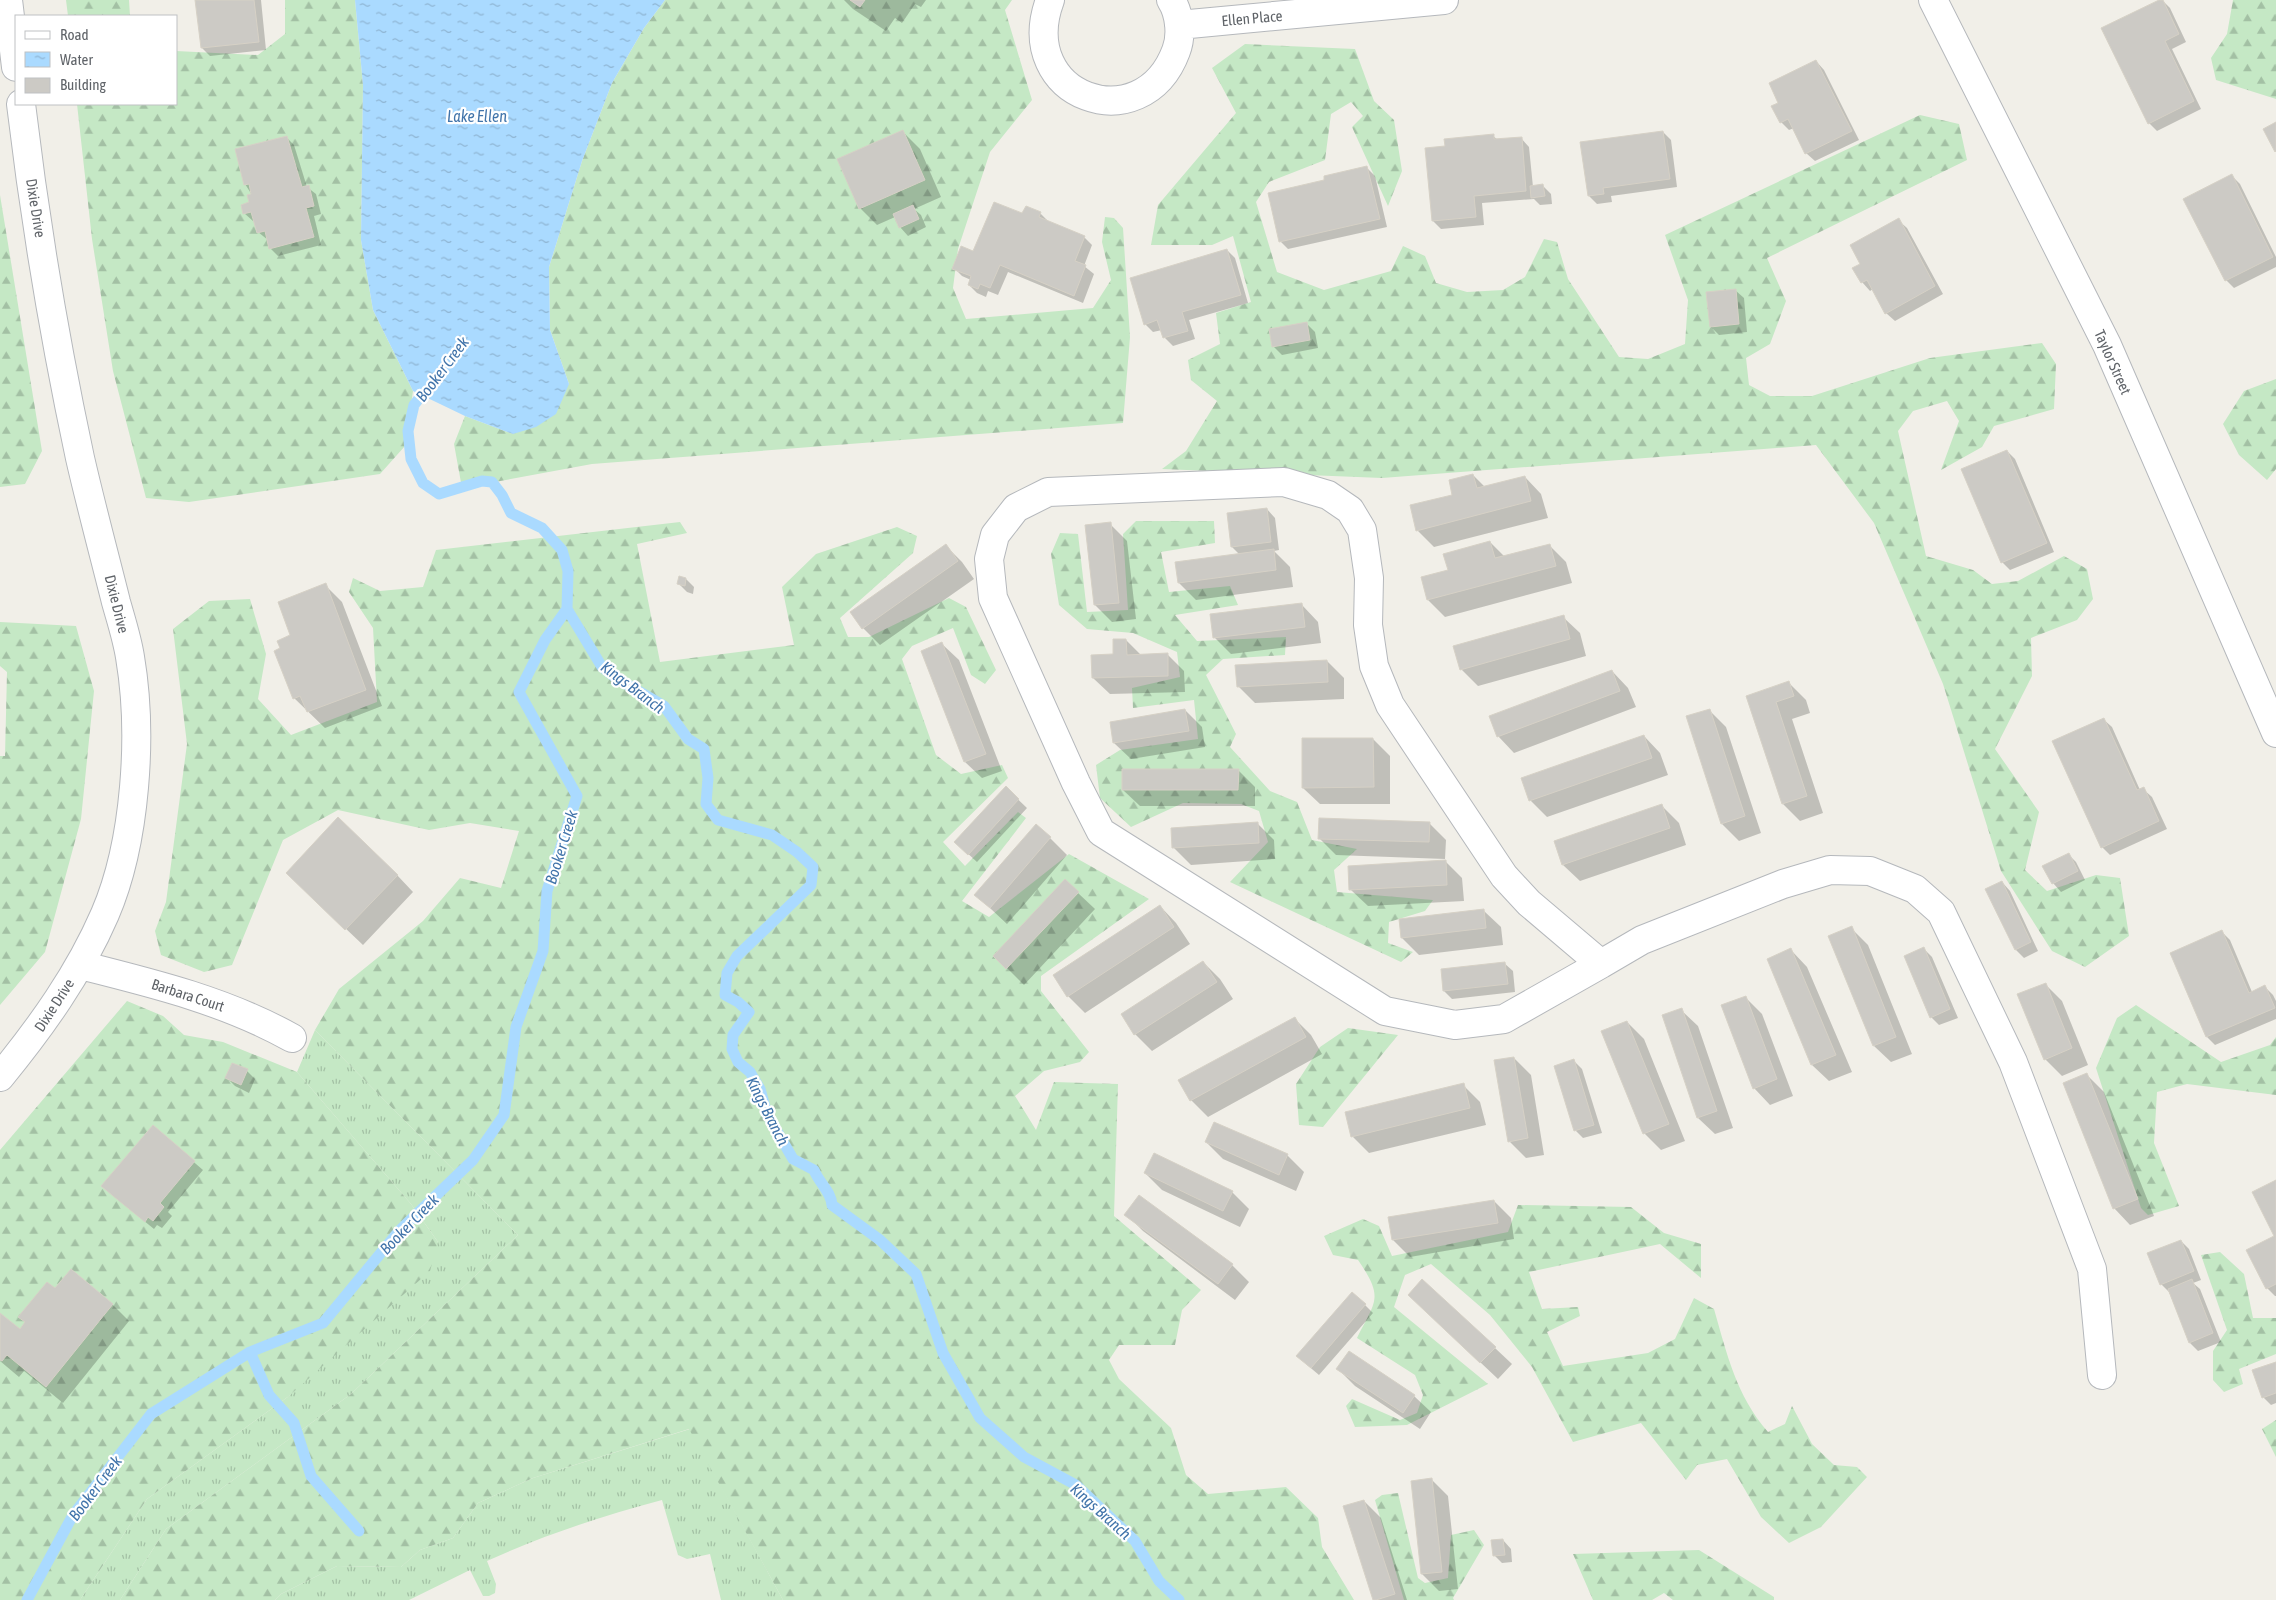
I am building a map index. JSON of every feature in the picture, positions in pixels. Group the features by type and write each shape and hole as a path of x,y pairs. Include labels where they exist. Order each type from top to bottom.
{"street":[{"path":"8,0 15,59"},
{"name":"Ellen Place","path":"1050,0 1044,18 1043,39 1048,60 1060,78 1077,92 1097,99 1118,100 1139,95 1157,83 1171,66 1178,46 1175,12 1444,0"},
{"name":"Taylor Street","path":"1933,0 2106,345 2276,733"},
{"name":"Dixie Drive","path":"0,1077 39,1030 80,965 105,913 120,869 130,809 136,747 135,694 130,654 80,458 48,290 21,105"},
{"path":"1601,964 1529,903 1504,876 1390,705 1374,666 1368,625 1369,578 1362,530 1350,510 1328,495 1284,482 1048,492 1016,508 995,535 989,559 993,598 1076,783 1102,832 1385,1011 1455,1026 1504,1019 1601,964 1642,940 1783,884 1830,870 1870,871 1915,889 1941,912 2014,1062 2092,1269 2102,1375"},
{"name":"Barbara Court","path":"80,965 170,988 262,1021 292,1038"}],"green space":[{"path":"66,0 129,0 130,15 68,15"},
{"path":"285,0 355,0 363,85 361,240 373,310 413,391 405,446 380,474 189,502 146,498 113,371 92,239 77,105 178,105 178,51 258,55 285,34"},
{"path":"665,0 1012,0 1005,10 1032,100 990,152 958,249 953,288 966,319 1093,308 1111,280 1102,242 1105,217 1114,218 1123,228 1130,337 1123,423 592,464 462,488 454,444 465,416 513,434 569,384 550,330 549,267 582,161 612,83 644,28"},
{"path":"2233,0 2276,0 2276,99 2216,80 2211,58 2227,34"},
{"path":"1245,44 1355,49 1374,101 1394,120 1402,171 1388,206 1352,127 1363,116 1351,102 1331,114 1325,160 1269,182 1256,202 1277,272 1324,290 1391,271 1403,246 1425,256 1436,283 1467,292 1503,290 1525,277 1544,239 1557,242 1568,279 1619,357 1648,359 1685,344 1688,300 1665,235 1920,115 1959,124 1967,160 1767,258 1786,301 1770,344 1746,358 1749,385 1770,396 1812,396 1930,358 2042,343 2056,364 2054,409 1994,426 1982,447 1941,470 1959,421 1947,401 1913,411 1898,431 1926,556 1973,570 1992,584 2018,581 2064,556 2087,569 2093,599 2077,620 2031,638 2032,676 1995,749 2039,812 2025,870 2047,891 2096,875 2120,878 2129,936 2085,967 2052,951 2001,871 1943,684 1874,523 1816,445 1382,478 1162,469 1186,451 1217,401 1191,380 1188,360 1220,344 1216,313 1251,302 1233,236 1212,245 1151,245 1158,205 1236,113 1212,68"},
{"path":"0,195 42,451 25,484 0,487"},
{"path":"2276,379 2276,469 2267,480 2239,455 2223,424 2244,391"},
{"path":"1136,521 1214,521 1215,543 1161,552 1169,592 1230,586 1238,605 1175,615 1197,641 1286,637 1285,655 1223,659 1206,675 1236,734 1230,747 1270,791 1297,802 1312,840 1357,849 1334,870 1337,892 1433,900 1425,911 1389,922 1388,943 1413,952 1401,962 1230,882 1268,842 1259,811 1241,804 1183,803 1131,827 1100,798 1096,765 1120,750 1198,739 1194,700 1133,708 1132,688 1180,677 1177,652 1133,633 1087,629 1059,605 1051,554 1060,533 1078,534 1087,612 1128,610 1123,534"},
{"path":"680,522 687,533 637,544 660,662 794,645 782,587 816,554 897,527 917,536 913,553 840,618 848,637 869,637 949,598 966,607 996,670 985,684 971,675 953,628 912,646 902,659 936,755 961,774 1002,765 1008,778 943,842 965,866 1018,812 1026,818 962,901 989,917 1069,854 1149,899 1041,976 1041,991 1089,1052 1080,1062 1044,1071 1015,1096 1036,1130 1054,1082 1118,1084 1114,1216 1201,1290 1182,1310 1175,1345 1119,1345 1109,1360 1119,1379 1171,1428 1186,1475 1208,1494 1286,1487 1318,1518 1322,1547 1354,1600 783,1600 689,1429 533,1478 478,1503 453,1538 420,1550 401,1567 337,1566 281,1594 275,1600 120,1600 166,1529 351,1394 518,1235 315,1030 339,989 423,921 460,878 501,888 519,831 470,823 429,830 338,810 283,840 232,965 204,972 161,955 155,931 166,902 187,744 173,629 209,601 250,599 266,654 258,699 291,735 377,702 373,628 349,592 353,578 380,591 423,587 436,550"},
{"path":"0,622 76,626 94,691 81,819 45,952 0,1005 0,756 5,756 7,672 0,666"},
{"path":"127,1001 163,1016 184,1035 223,1042 297,1072 411,1204 438,1242 430,1271 289,1396 147,1499 80,1600 0,1600 0,1150"},
{"path":"2136,1005 2221,1062 2270,1045 2276,1037 2276,1095 2187,1084 2157,1092 2154,1143 2179,1206 2148,1215 2141,1208 2096,1068 2117,1018"},
{"path":"1348,1028 1398,1035 1323,1127 1299,1125 1296,1084 1320,1047"},
{"path":"315,1030 518,1235 351,1394 166,1529 120,1600 80,1600 147,1499 289,1396 438,1242 411,1204 297,1072"},
{"path":"1518,1205 1631,1207 1664,1233 1701,1244 1701,1278 1660,1244 1529,1272 1542,1309 1578,1307 1580,1316 1547,1332 1563,1366 1648,1353 1675,1339 1694,1298 1714,1309 1728,1358 1740,1389 1757,1418 1768,1432 1785,1424 1792,1406 1812,1444 1834,1465 1857,1467 1867,1477 1821,1527 1789,1543 1761,1517 1727,1459 1697,1465 1686,1480 1641,1423 1573,1442 1532,1367 1490,1315 1431,1264 1405,1275 1394,1307 1488,1384 1407,1425 1355,1427 1346,1406 1352,1399 1400,1420 1417,1413 1423,1395 1415,1375 1357,1338 1373,1307 1374,1291 1358,1260 1333,1255 1324,1236 1363,1219 1379,1226 1392,1256 1508,1232"},
{"path":"2220,1252 2244,1274 2253,1318 2276,1318 2276,1354 2239,1369 2243,1384 2224,1392 2213,1380 2213,1351 2227,1330 2201,1255"},
{"path":"2276,1420 2276,1457 2262,1429"},
{"path":"690,1429 783,1600 721,1600 710,1554 687,1559 678,1555 662,1500 573,1527 487,1561 496,1584 495,1593 489,1596 483,1596 470,1570 409,1600 275,1600 281,1594 337,1566 401,1567 420,1550 453,1538 478,1503 533,1478"},
{"path":"1398,1493 1418,1578 1425,1583 1448,1578 1451,1535 1474,1530 1484,1545 1453,1598 1454,1600 1404,1600 1375,1500 1382,1495"},
{"path":"1699,1550 1774,1597 1774,1600 1673,1600 1664,1593 1652,1600 1593,1600 1573,1554"}],"water":[{"name":"Lake Ellen","path":"355,0 665,0 644,28 612,83 582,161 549,267 550,330 569,384 556,414 536,427 513,434 465,416 413,391 373,310 361,240 363,85"}],"building":[{"path":"195,0 254,0 259,42 201,48"},
{"path":"850,0 865,0 860,7"},
{"path":"2159,0 2163,0 2179,34 2165,41 2194,101 2148,124 2101,28"},
{"path":"1816,60 1852,131 1805,154 1788,119 1780,123 1771,106 1778,103 1769,83"},
{"path":"2276,122 2276,151 2275,152 2263,129"},
{"path":"903,130 925,180 859,209 837,159"},
{"path":"1663,131 1670,179 1603,188 1604,194 1588,196 1580,142"},
{"path":"1494,134 1494,139 1522,137 1526,191 1474,196 1476,217 1432,221 1425,148 1445,146 1444,139"},
{"path":"287,136 302,187 309,185 314,206 306,208 314,237 269,249 265,231 257,233 251,212 243,214 241,205 249,202 247,195 251,194 249,184 244,185 235,149"},
{"path":"1367,166 1380,219 1279,242 1268,193 1324,180 1324,176"},
{"path":"2232,174 2273,257 2225,281 2183,199"},
{"path":"1543,184 1545,196 1531,198 1530,186"},
{"path":"994,202 1022,213 1026,206 1041,212 1039,217 1085,236 1075,261 1086,265 1074,296 1000,265 990,288 980,284 978,289 968,285 971,276 952,269 961,246 973,251"},
{"path":"913,205 919,219 899,228 893,214"},
{"path":"1899,218 1935,286 1885,314 1867,280 1861,283 1852,268 1860,264 1850,245"},
{"path":"1227,249 1241,295 1182,312 1188,331 1163,338 1157,320 1144,325 1130,278"},
{"path":"1736,289 1739,324 1710,327 1706,292"},
{"path":"1307,322 1310,340 1272,347 1269,329"},
{"path":"2007,450 2047,543 2001,563 1961,469"},
{"path":"1473,474 1477,488 1525,476 1531,501 1416,531 1410,505 1452,495 1449,480"},
{"path":"1267,508 1271,542 1231,547 1227,513"},
{"path":"1111,522 1119,603 1094,605 1085,525"},
{"path":"1490,541 1495,558 1550,544 1556,566 1427,600 1421,577 1448,570 1443,554"},
{"path":"946,544 958,561 862,629 850,612"},
{"path":"1274,549 1276,570 1178,583 1175,562"},
{"path":"679,576 686,578 685,586 677,584"},
{"path":"326,583 366,690 307,712 300,696 293,699 274,651 280,648 277,641 290,635 278,602"},
{"path":"1302,603 1305,627 1213,638 1210,614"},
{"path":"1564,615 1570,639 1460,670 1453,646"},
{"path":"1113,639 1126,639 1127,655 1168,653 1168,676 1092,678 1091,655 1113,654"},
{"path":"942,642 986,754 964,762 921,651"},
{"path":"1327,660 1328,682 1237,687 1235,665"},
{"path":"1612,670 1620,691 1497,737 1489,716"},
{"path":"1789,681 1794,696 1776,702 1807,796 1782,804 1746,696"},
{"path":"1185,709 1189,731 1113,743 1110,722"},
{"path":"1710,709 1745,816 1721,824 1686,716"},
{"path":"2104,718 2137,790 2144,787 2159,821 2101,848 2052,741"},
{"path":"1644,735 1652,758 1529,801 1521,778"},
{"path":"1302,738 1373,738 1374,787 1302,788"},
{"path":"1122,769 1239,769 1238,790 1122,790"},
{"path":"1006,786 1019,799 968,855 954,842"},
{"path":"1662,804 1670,828 1562,865 1554,841"},
{"path":"338,817 398,875 345,930 286,873"},
{"path":"1319,818 1430,822 1429,842 1318,839"},
{"path":"1258,822 1259,843 1172,848 1171,828"},
{"path":"1036,824 1051,837 990,908 974,895"},
{"path":"2069,853 2078,871 2052,884 2042,866"},
{"path":"1446,860 1447,885 1349,890 1348,866"},
{"path":"1065,879 1079,892 1006,969 993,956"},
{"path":"2002,881 2031,942 2015,950 1985,889"},
{"path":"1160,905 1174,927 1067,997 1053,975"},
{"path":"1484,909 1486,928 1401,938 1399,919"},
{"path":"1852,926 1896,1037 1873,1046 1828,936"},
{"path":"2222,930 2249,993 2265,985 2275,1008 2206,1037 2170,953"},
{"path":"1924,947 1950,1009 1930,1018 1904,956"},
{"path":"1791,948 1836,1055 1811,1065 1767,959"},
{"path":"1203,961 1217,982 1134,1035 1121,1014"},
{"path":"1505,962 1508,984 1443,991 1441,969"},
{"path":"2046,983 2072,1048 2044,1060 2017,994"},
{"path":"1746,996 1777,1079 1753,1089 1721,1005"},
{"path":"1682,1008 1717,1111 1697,1118 1662,1015"},
{"path":"1295,1017 1306,1037 1190,1101 1178,1080"},
{"path":"1627,1021 1669,1124 1643,1134 1601,1031"},
{"path":"1514,1057 1528,1138 1508,1142 1494,1060"},
{"path":"1574,1059 1594,1125 1574,1131 1554,1066"},
{"path":"232,1063 248,1069 241,1085 225,1078"},
{"path":"2087,1073 2138,1199 2113,1209 2063,1083"},
{"path":"1464,1083 1470,1108 1351,1137 1345,1112"},
{"path":"1214,1122 1288,1154 1279,1175 1205,1142"},
{"path":"153,1125 195,1161 160,1203 164,1207 153,1221 148,1217 145,1222 101,1186"},
{"path":"1154,1153 1233,1191 1223,1211 1144,1173"},
{"path":"2276,1180 2276,1284 2266,1289 2246,1250 2274,1236 2252,1192"},
{"path":"1139,1195 1233,1264 1218,1284 1124,1215"},
{"path":"1494,1200 1498,1223 1392,1240 1388,1217"},
{"path":"2181,1240 2194,1271 2160,1285 2147,1253"},
{"path":"71,1269 113,1304 46,1387 7,1355 2,1361 0,1360 0,1313 20,1329 25,1322 18,1317 47,1282 55,1288"},
{"path":"1422,1279 1496,1347 1480,1363 1408,1295"},
{"path":"2192,1279 2213,1333 2189,1343 2168,1289"},
{"path":"1352,1292 1366,1304 1311,1368 1296,1356"},
{"path":"1349,1351 1415,1395 1403,1413 1336,1369"},
{"path":"2276,1362 2276,1393 2262,1398 2252,1370"},
{"path":"1432,1478 1442,1572 1421,1574 1411,1481"},
{"path":"1364,1500 1395,1594 1376,1600 1373,1600 1343,1506"},
{"path":"1503,1539 1505,1555 1493,1556 1491,1540"}],"waterway":[{"name":"Booker Creek","path":"27,1600 73,1515 151,1414 250,1352 323,1323 399,1231 473,1160 504,1115 516,1027 543,951 547,891 577,796 519,692 545,640 567,609 568,571 562,550 542,528 511,513 502,495 492,482 482,481 439,494 423,483 411,459 408,431 414,405 430,384"},
{"name":"Kings Branch","path":"567,609 602,667 616,678 664,706 688,739 704,749 708,778 706,804 718,820 772,835 797,852 813,867 811,885 737,956 727,973 725,995 738,1002 749,1012 733,1035 732,1049 738,1062 750,1072 760,1089 767,1114 793,1159 814,1170 827,1191 832,1205 880,1240 916,1274 943,1353 980,1418 1024,1457 1076,1485 1135,1541 1159,1581 1179,1600"},
{"path":"250,1352 269,1395 294,1423 311,1476 359,1531"}]}
